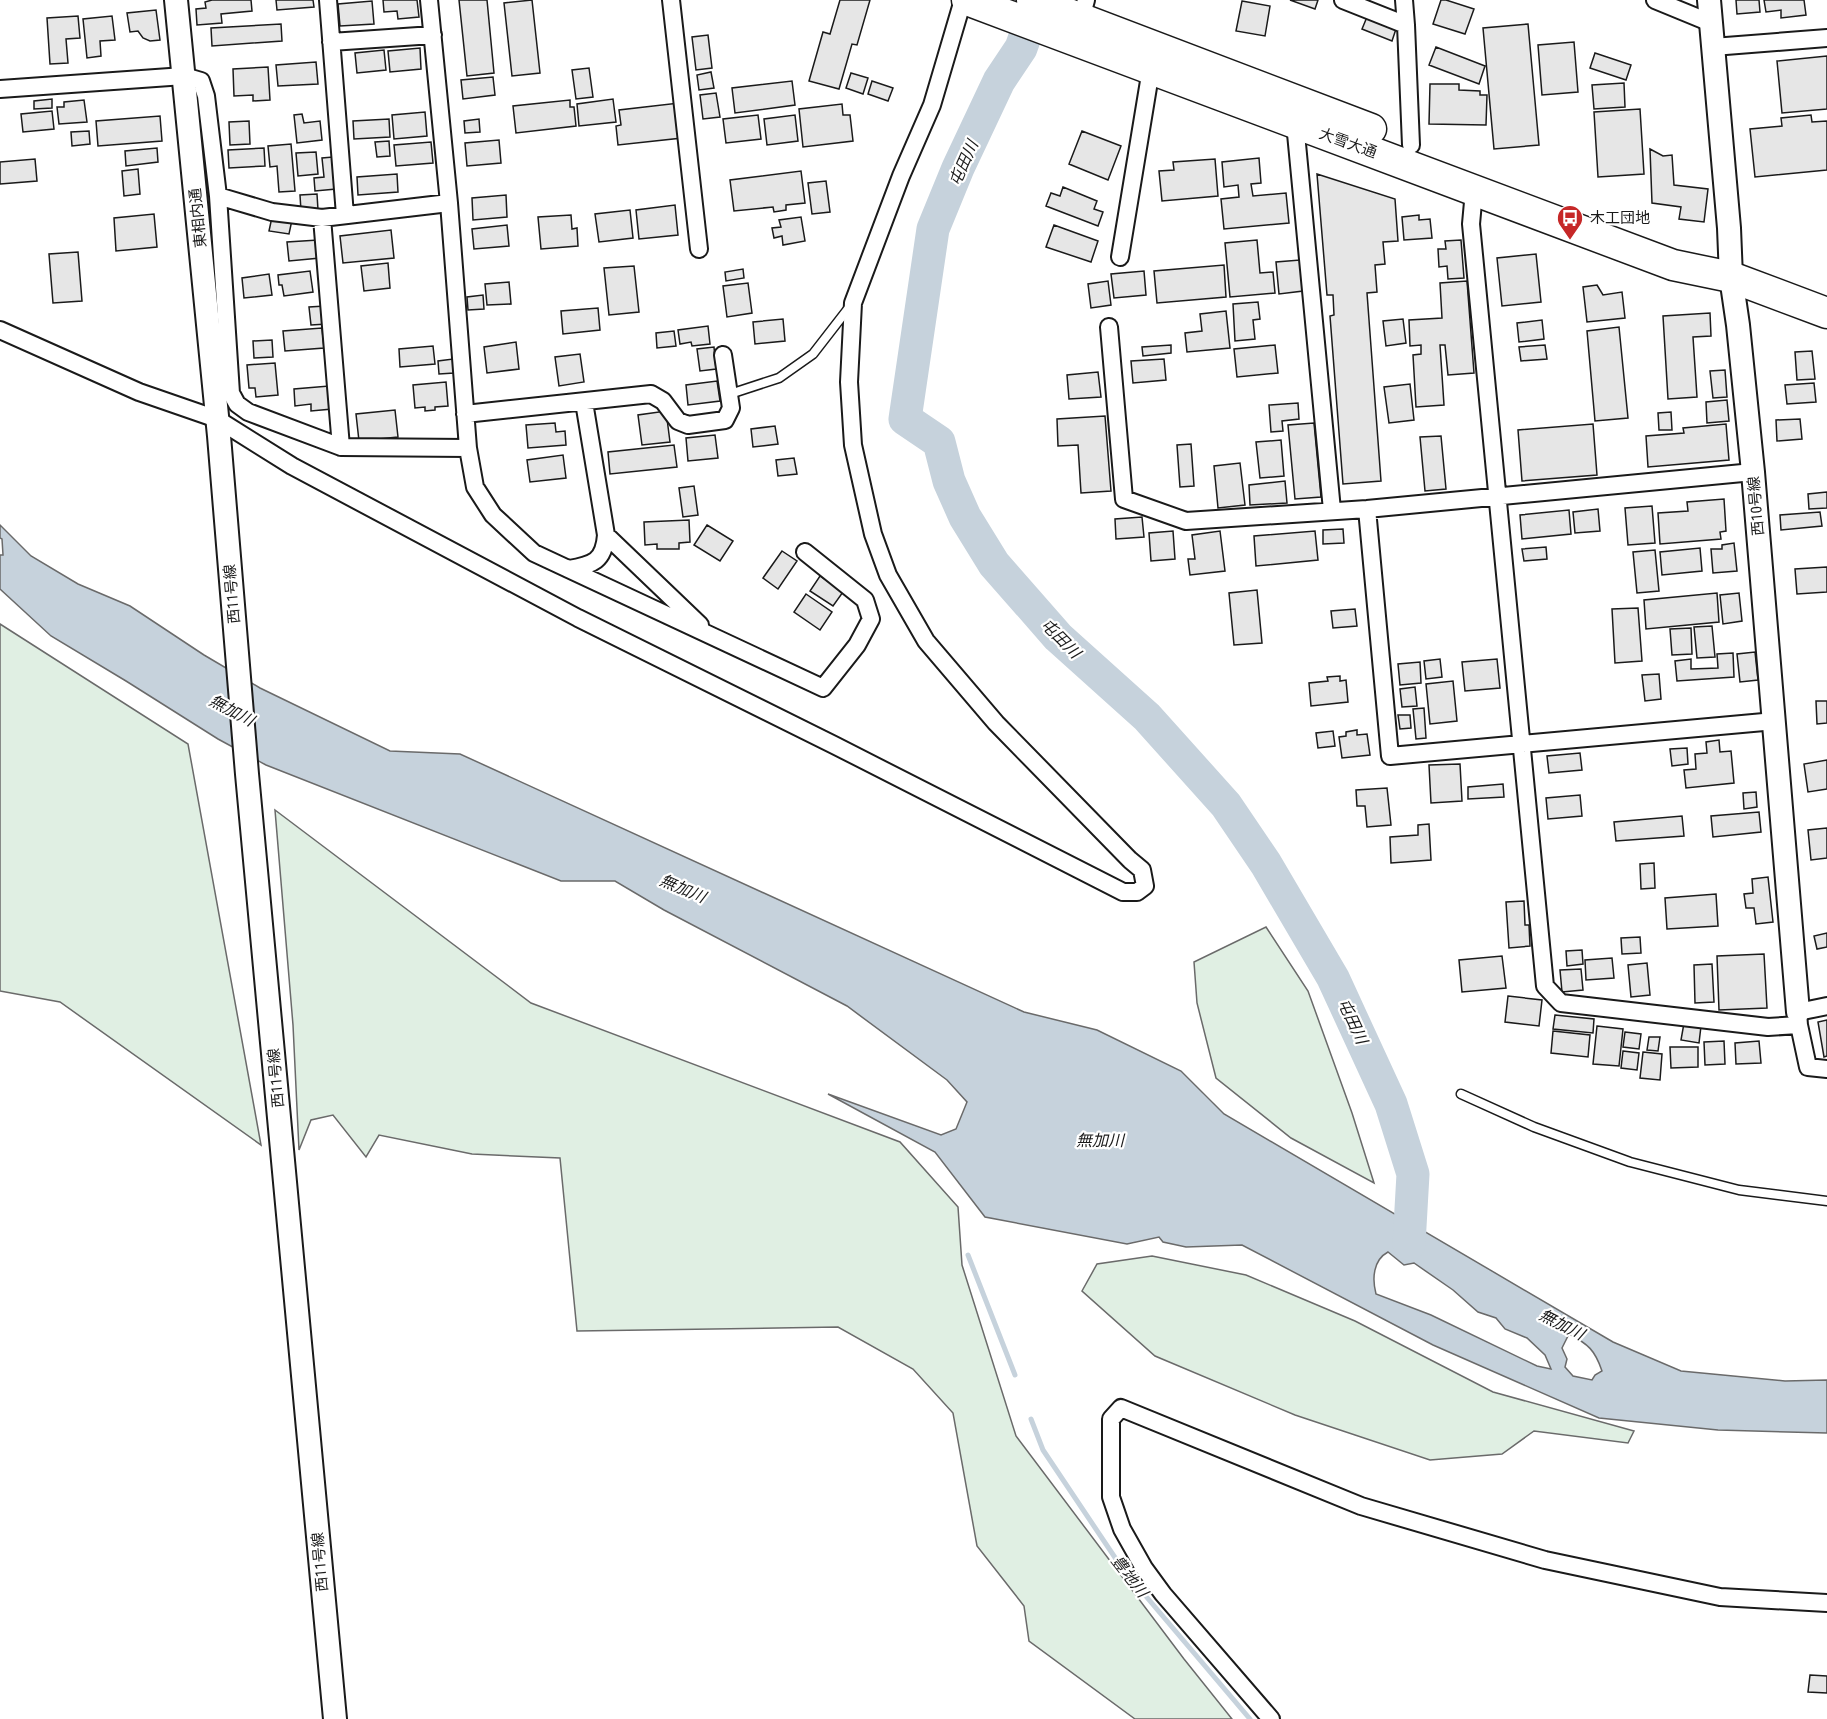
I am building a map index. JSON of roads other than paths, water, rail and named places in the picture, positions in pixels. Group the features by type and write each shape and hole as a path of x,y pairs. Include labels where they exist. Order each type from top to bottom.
{"highway":[{"name":"大雪大通","path":"1032,0 1680,247 1731,277"},
{"name":"大雪大通","path":"970,2 1073,16 1150,69 1673,265 1731,277 1827,313"}],"street":[{"name":"東相内通","path":"176,0 218,427"},
{"path":"328,0 345,215"},
{"path":"429,0 449,203 468,448 475,487 493,515 534,553 823,688 858,645 871,619 865,600 805,552"},
{"path":"671,0 699,249"},
{"path":"1343,0 1406,25"},
{"path":"1404,0 1411,145"},
{"path":"1655,0 1711,23"},
{"name":"西10号線","path":"1709,0 1729,228 1731,277 1753,472 1799,1018"},
{"path":"0,330 218,427 578,618 845,750 1123,892 1137,892 1145,886 1142,870 988,714 926,641 888,575 873,534 853,445 849,382 853,303 901,177 932,105 970,2"},
{"path":"332,42 433,35"},
{"path":"1713,47 1827,38"},
{"path":"1120,257 1150,69"},
{"path":"0,89 183,76 201,81 206,96 218,196 231,393 237,404 248,412 341,447 468,448"},
{"path":"1294,123 1332,510"},
{"path":"1474,191 1472,224 1545,986 1561,1004 1768,1027 1799,1018 1827,1006"},
{"path":"218,196 272,212 322,218 449,203"},
{"path":"322,218 341,447"},
{"path":"1109,327 1124,499 1186,521 1368,509 1753,472"},
{"path":"465,414 651,394 663,401 678,421 688,425 725,420 731,408 723,355"},
{"path":"569,570 587,566 597,560 604,549 606,535 584,402"},
{"name":"西11号線","path":"218,427 247,774 334,1719"},
{"path":"1368,509 1390,756 1775,721"},
{"path":"606,535 711,636"},
{"path":"1799,1018 1808,1067 1827,1069"},
{"path":"1271,1719 1163,1594 1144,1568 1122,1529 1111,1497 1111,1419 1121,1408 1361,1506 1545,1560 1720,1597 1827,1603"}],"lane":[{"path":"730,394 779,378 813,354 853,303"},
{"path":"1461,1094 1534,1127 1630,1162 1738,1190 1827,1201"}],"water":[{"name":"無加川","path":"0,525 31,556 78,584 130,606 204,655 260,688 390,751 460,754 1024,1012 1097,1030 1181,1071 1224,1114 1613,1342 1681,1371 1785,1381 1827,1380 1827,1433 1718,1430 1599,1418 1433,1345 1242,1245 1186,1247 1163,1242 1159,1237 1127,1244 985,1217 935,1152 828,1094 941,1135 956,1129 967,1102 947,1080 847,1006 664,910 615,881 561,881 266,765 218,739 51,636 0,589 0,555 3,555","holes":["1388,1252 1404,1265 1414,1263 1453,1290 1478,1312 1496,1318 1505,1329 1527,1338 1545,1355 1551,1369 1537,1366 1431,1315 1376,1294 1375,1270 1379,1260","1569,1334 1586,1345 1597,1358 1602,1371 1592,1380 1573,1376 1565,1367 1567,1359 1562,1348"]}],"waterway":[{"name":"屯田川","path":"1038,0 1021,48 999,81 958,168 933,229 905,419 939,442 949,481 965,517 994,564 1058,637 1147,717 1226,805 1266,864 1333,978 1391,1104 1413,1174 1409,1244"},
{"name":"豊地川","path":"968,1255 1015,1375"},
{"name":"豊地川","path":"1031,1419 1043,1450 1122,1568 1250,1719"}],"place":[{"name":"木工団地","path":"1570,241"}]}
